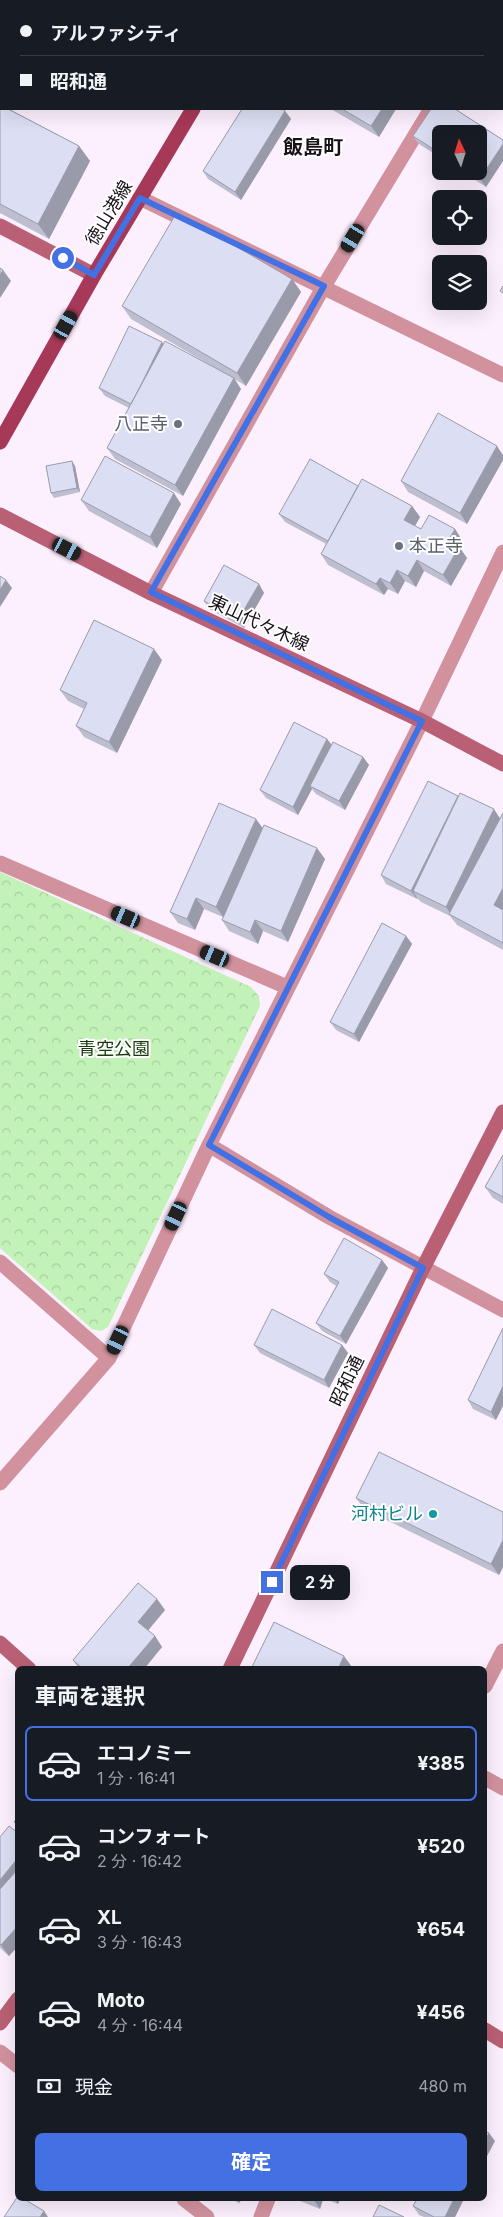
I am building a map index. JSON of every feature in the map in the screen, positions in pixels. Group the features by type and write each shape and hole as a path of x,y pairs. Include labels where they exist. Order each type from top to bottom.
{"main road":[{"name":"徳山港線","path":"0,442 94,275 192,110"}],"street":[{"path":"151,592 324,286 430,110"},
{"path":"140,198 324,286 503,375"},
{"path":"0,226 94,275"},
{"name":"東山代々木線","path":"0,515 151,592 422,721 503,764"},
{"path":"0,1483 109,1358 209,1145 422,721 503,552"},
{"path":"0,863 287,987"},
{"name":"昭和通","path":"231,1666 423,1268 503,1112"},
{"path":"209,1145 329,1217 503,1310"},
{"path":"0,1262 109,1358"},
{"path":"0,1643 26,1666"},
{"path":"487,1682 503,1651"},
{"path":"487,1779 503,1788"},
{"path":"0,2023 15,2003"},
{"path":"487,2031 503,2041"},
{"path":"0,2052 15,2064"},
{"path":"186,2201 206,2217"},
{"path":"260,2217 267,2201"}],"green space":[{"name":"青空公園","path":"0,872 251,987 259,996 260,1006 108,1327 101,1331 92,1329 0,1248"}],"building":[{"path":"0,110 10,110 79,146 38,224 0,204"},
{"path":"241,110 285,111 235,192 203,171"},
{"path":"344,110 381,110 371,126"},
{"path":"430,110 457,110 480,125 432,125 432,148 413,136"},
{"path":"488,130 503,140 503,144 488,167"},
{"path":"177,212 292,279 237,373 122,306"},
{"path":"129,326 162,342 131,404 99,388"},
{"name":"八正寺","path":"165,341 234,378 175,485 107,448"},
{"path":"438,413 497,446 460,513 401,481"},
{"path":"105,456 174,493 150,537 81,500"},
{"path":"310,459 358,486 328,541 279,514"},
{"path":"72,461 77,488 51,493 46,466"},
{"name":"本正寺","path":"362,479 412,506 404,520 421,529 429,515 455,529 448,541 459,547 443,575 417,560 408,576 397,570 390,583 380,578 376,584 321,554"},
{"path":"224,565 259,584 238,620 204,601"},
{"path":"0,576 6,580 0,590"},
{"path":"94,620 154,649 109,742 76,726 87,703 60,690"},
{"path":"294,722 327,739 293,807 260,790"},
{"path":"333,742 363,757 339,801 310,786"},
{"path":"428,781 458,796 411,891 381,875"},
{"path":"460,793 494,809 446,907 413,891"},
{"path":"219,803 256,819 216,907 196,898 187,919 170,912"},
{"path":"503,813 503,888 494,905 503,910 503,943 449,914"},
{"path":"264,825 317,848 281,931 255,920 250,932 222,920"},
{"path":"382,923 406,936 354,1034 330,1022"},
{"path":"503,1155 503,1197 485,1187"},
{"path":"344,1238 382,1260 340,1336 316,1323 339,1282 324,1274"},
{"path":"272,1309 342,1345 324,1380 254,1345"},
{"path":"503,1328 503,1386 491,1412 468,1400"},
{"name":"河村ビル","path":"379,1452 503,1512 503,1540 491,1564 356,1498"},
{"path":"138,1583 157,1599 138,1622 155,1636 130,1666 80,1666 73,1660"},
{"path":"274,1622 344,1656 339,1666 252,1666"},
{"path":"9,1826 15,1831 15,1862 0,1880 0,1837"},
{"path":"15,1872 15,1929 1,1945 0,1944 0,1889"},
{"path":"15,2200 27,2201 44,2211 40,2217 4,2217"},
{"path":"416,2201 453,2201 445,2217 434,2217 413,2206"},
{"path":"379,2205 404,2217 373,2217"}],"place":[{"name":"八正寺","path":"178,424"},
{"name":"本正寺","path":"399,546"},
{"name":"河村ビル","path":"433,1514"}],"district":[{"name":"飯島町","path":"313,147"}],"route":[{"path":"63,258 94,275 140,198 324,286 151,592 422,721 209,1145 329,1217 423,1268 272,1582"}]}
